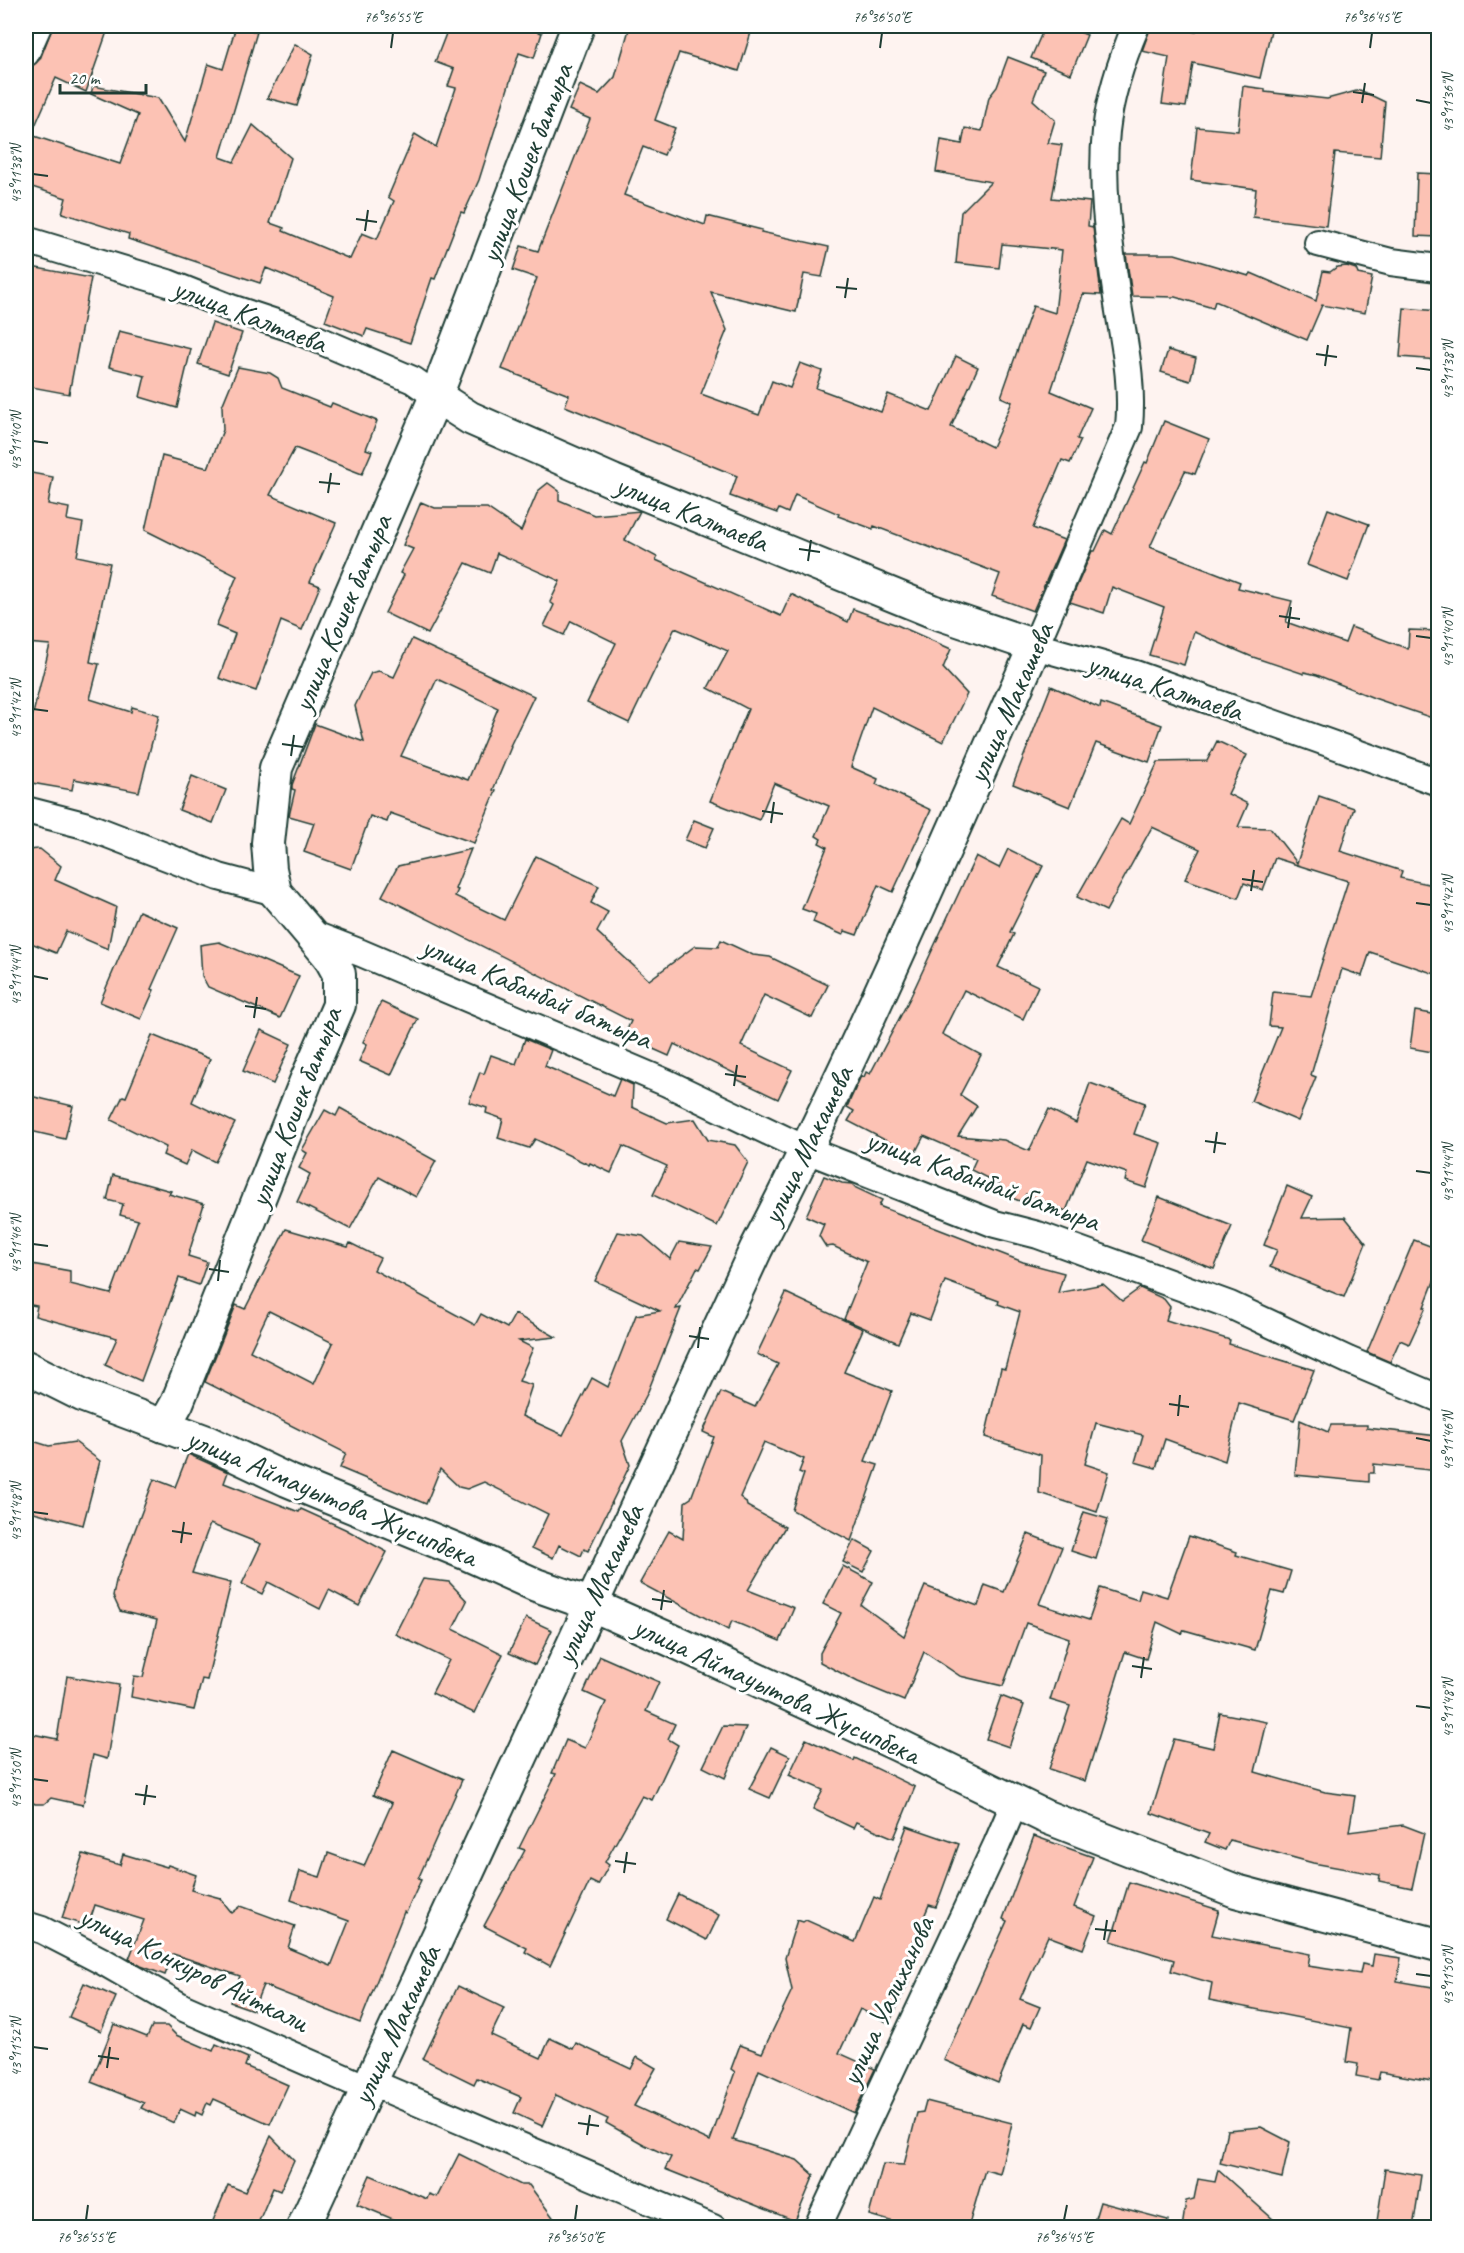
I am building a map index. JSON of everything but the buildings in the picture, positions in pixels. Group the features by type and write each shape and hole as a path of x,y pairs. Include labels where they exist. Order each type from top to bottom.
{"street":[{"path":"26,53 38,26"},
{"name":"улица Кошек батыра","path":"164,1426 177,1403 339,1005 339,975 329,956 275,892 268,843 276,768 436,396 578,26"},
{"name":"улица Макашева","path":"303,2228 590,1604 756,1249 807,1150 924,897 1129,427 1131,399 1128,366 1118,303 1105,182 1106,131 1113,93 1136,26"},
{"name":"улица Калтаева","path":"26,240 168,283 291,328 413,380 470,418 612,481 932,611 1035,646 1136,674 1438,782"},
{"path":"1318,243 1391,262 1438,268"},
{"path":"26,810 84,825 219,877 275,892"},
{"name":"улица Кабанбай батыра","path":"309,933 667,1083 807,1150 995,1224 1038,1235 1230,1305 1348,1360 1438,1398"},
{"name":"улица Аймауытова Жусипбека","path":"26,1367 84,1396 207,1442 287,1480 465,1553 536,1585 590,1604 790,1695 1044,1816 1236,1891 1438,1945"},
{"name":"улица Уалиханова","path":"817,2228 998,1844 1015,1802"},
{"name":"улица Конкуров Айткали","path":"26,1925 42,1930 104,1962 184,2008 713,2228"}]}
